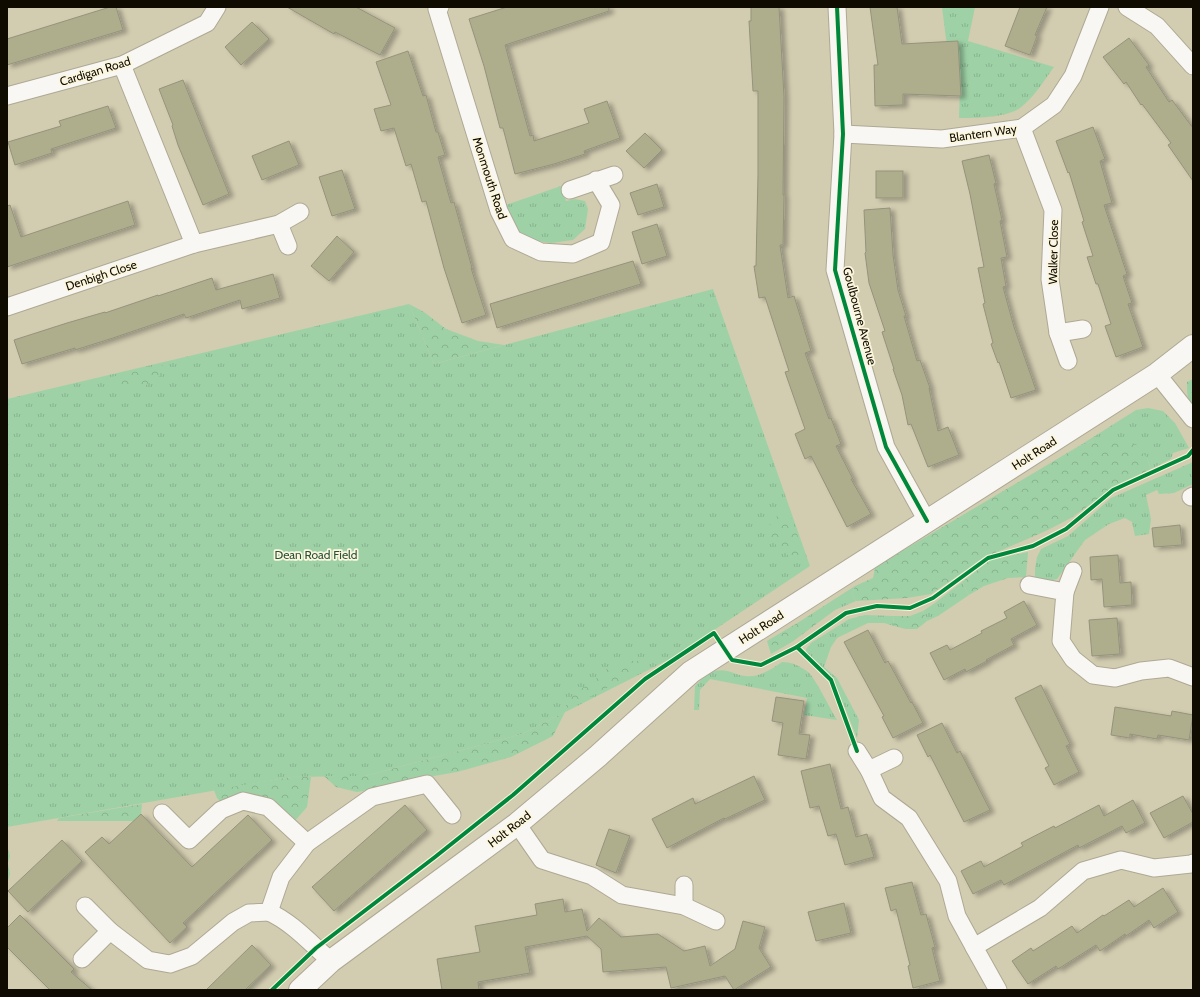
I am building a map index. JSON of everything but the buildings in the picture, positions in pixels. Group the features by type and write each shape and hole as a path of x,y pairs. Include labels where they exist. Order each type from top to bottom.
{"main road":[{"name":"Holt Road","path":"300,990 331,961 517,824 598,756 691,672 1157,374 1193,346"}],"street":[{"name":"Cardigan Road","path":"7,96 122,65 207,23 217,7"},
{"name":"Goulbourne Avenue","path":"837,7 843,134 835,270 886,447 927,521"},
{"name":"Blantern Way","path":"843,134 942,139 1022,128 1054,105 1073,76 1100,7"},
{"path":"1127,7 1156,26 1193,66"},
{"name":"Monmouth Road","path":"437,8 499,211 513,239 541,252 573,254 601,242 611,205 596,180"},
{"path":"122,65 194,244"},
{"name":"Walker Close","path":"1022,128 1053,210 1050,279 1058,333 1068,361"},
{"path":"570,190 614,175"},
{"name":"Denbigh Close","path":"7,307 194,244 279,224 300,212"},
{"path":"279,224 288,246"},
{"path":"1058,333 1083,329"},
{"path":"1157,374 1193,419"},
{"path":"1073,571 1065,592 1061,641 1073,659 1093,675 1115,678 1141,671 1169,668 1193,677"},
{"path":"1029,585 1065,592"},
{"path":"857,751 869,770 882,798 909,818 948,881 957,916 998,990"},
{"path":"869,770 894,758"},
{"path":"269,912 281,877 307,843 372,797 427,784 452,815"},
{"path":"162,813 189,840 221,810 243,801 268,807 307,843"},
{"path":"517,824 542,860 592,876 622,895 684,906 716,921"},
{"path":"974,947 1040,908 1083,871 1121,860 1154,868 1193,863"},
{"path":"684,885 684,906"},
{"path":"85,906 110,931 148,960 170,964 192,956 233,922 249,914 269,912 281,918 293,927 331,961"},
{"path":"82,959 110,931"}],"green space":[{"path":"942,7 975,7 968,41 1054,67 1043,83 1025,104 1014,111 999,116 959,118 960,85 946,39"},
{"path":"561,186 566,201 575,199 585,201 588,209 585,229 573,240 551,243 531,240 518,232 503,206"},
{"name":"Dean Road Field","path":"713,289 810,566 672,658 522,734 365,776 291,777 7,827 7,399 409,304 434,364"},
{"path":"409,304 424,312 446,329 478,341 504,345 434,364"},
{"path":"164,365 158,378 139,389 119,389 112,383 111,377"},
{"path":"1193,379 1193,409 1188,400 1187,382"},
{"path":"1148,408 1163,411 1175,423 1189,448 1173,453 1171,459 1151,469 1147,458 1094,441 1079,446 1136,410"},
{"path":"1115,439 1135,444 1147,458 1151,469 1119,484 1071,518 1048,530 986,557 931,594 907,598 856,601 852,594 855,586 873,578 875,568 887,560 1079,446 1094,441"},
{"path":"1193,462 1193,484 1174,493 1159,494 1157,490 1146,495 1151,519 1149,534 1135,536 1132,522 1125,518 1109,524 1085,540 1057,579 1043,582 1035,580 1037,557 1041,549 1068,536 1111,498"},
{"path":"789,511 804,554 792,558 780,549 770,538 770,525 777,516"},
{"path":"1028,552 1026,577 1008,578 984,586 969,595 962,582 990,560"},
{"path":"962,582 969,595 938,616 927,621 923,611"},
{"path":"855,586 852,594 856,601 835,610 819,622 799,622"},
{"path":"923,611 927,621 917,629 906,629 894,626 893,616 910,616"},
{"path":"865,615 893,616 894,626 884,623 868,623 837,638 831,647 824,667 837,678 859,720 857,738 843,703 822,671 813,665 807,656 806,649 811,643 849,619"},
{"path":"799,622 819,622 792,642 771,654 767,641"},
{"path":"631,661 641,661 645,665 642,670 565,709 567,703 573,695 596,679 607,669"},
{"path":"782,662 796,665 808,672 819,687 837,720 804,715 807,698 710,679 700,690 699,710 694,710 695,686 710,673 724,670 741,675 755,676"},
{"path":"565,712 553,736 511,757 457,772 357,792 336,787 324,776 365,776 522,734"},
{"path":"291,777 311,777 307,807 293,823 222,803 217,798 214,790"},
{"path":"142,804 141,814 135,821 57,821 59,818"},
{"path":"7,845 10,856 8,863 10,874 7,884"}],"cycle path":[{"path":"837,7 843,134 835,270 886,447 927,521"},
{"path":"272,990 316,948 513,795 645,679 714,633 732,660 761,665 797,647 846,613 877,606 910,608 933,598 988,558 1033,546 1066,529 1113,490 1188,456 1193,450"},
{"path":"797,647 831,680 857,751"}]}
